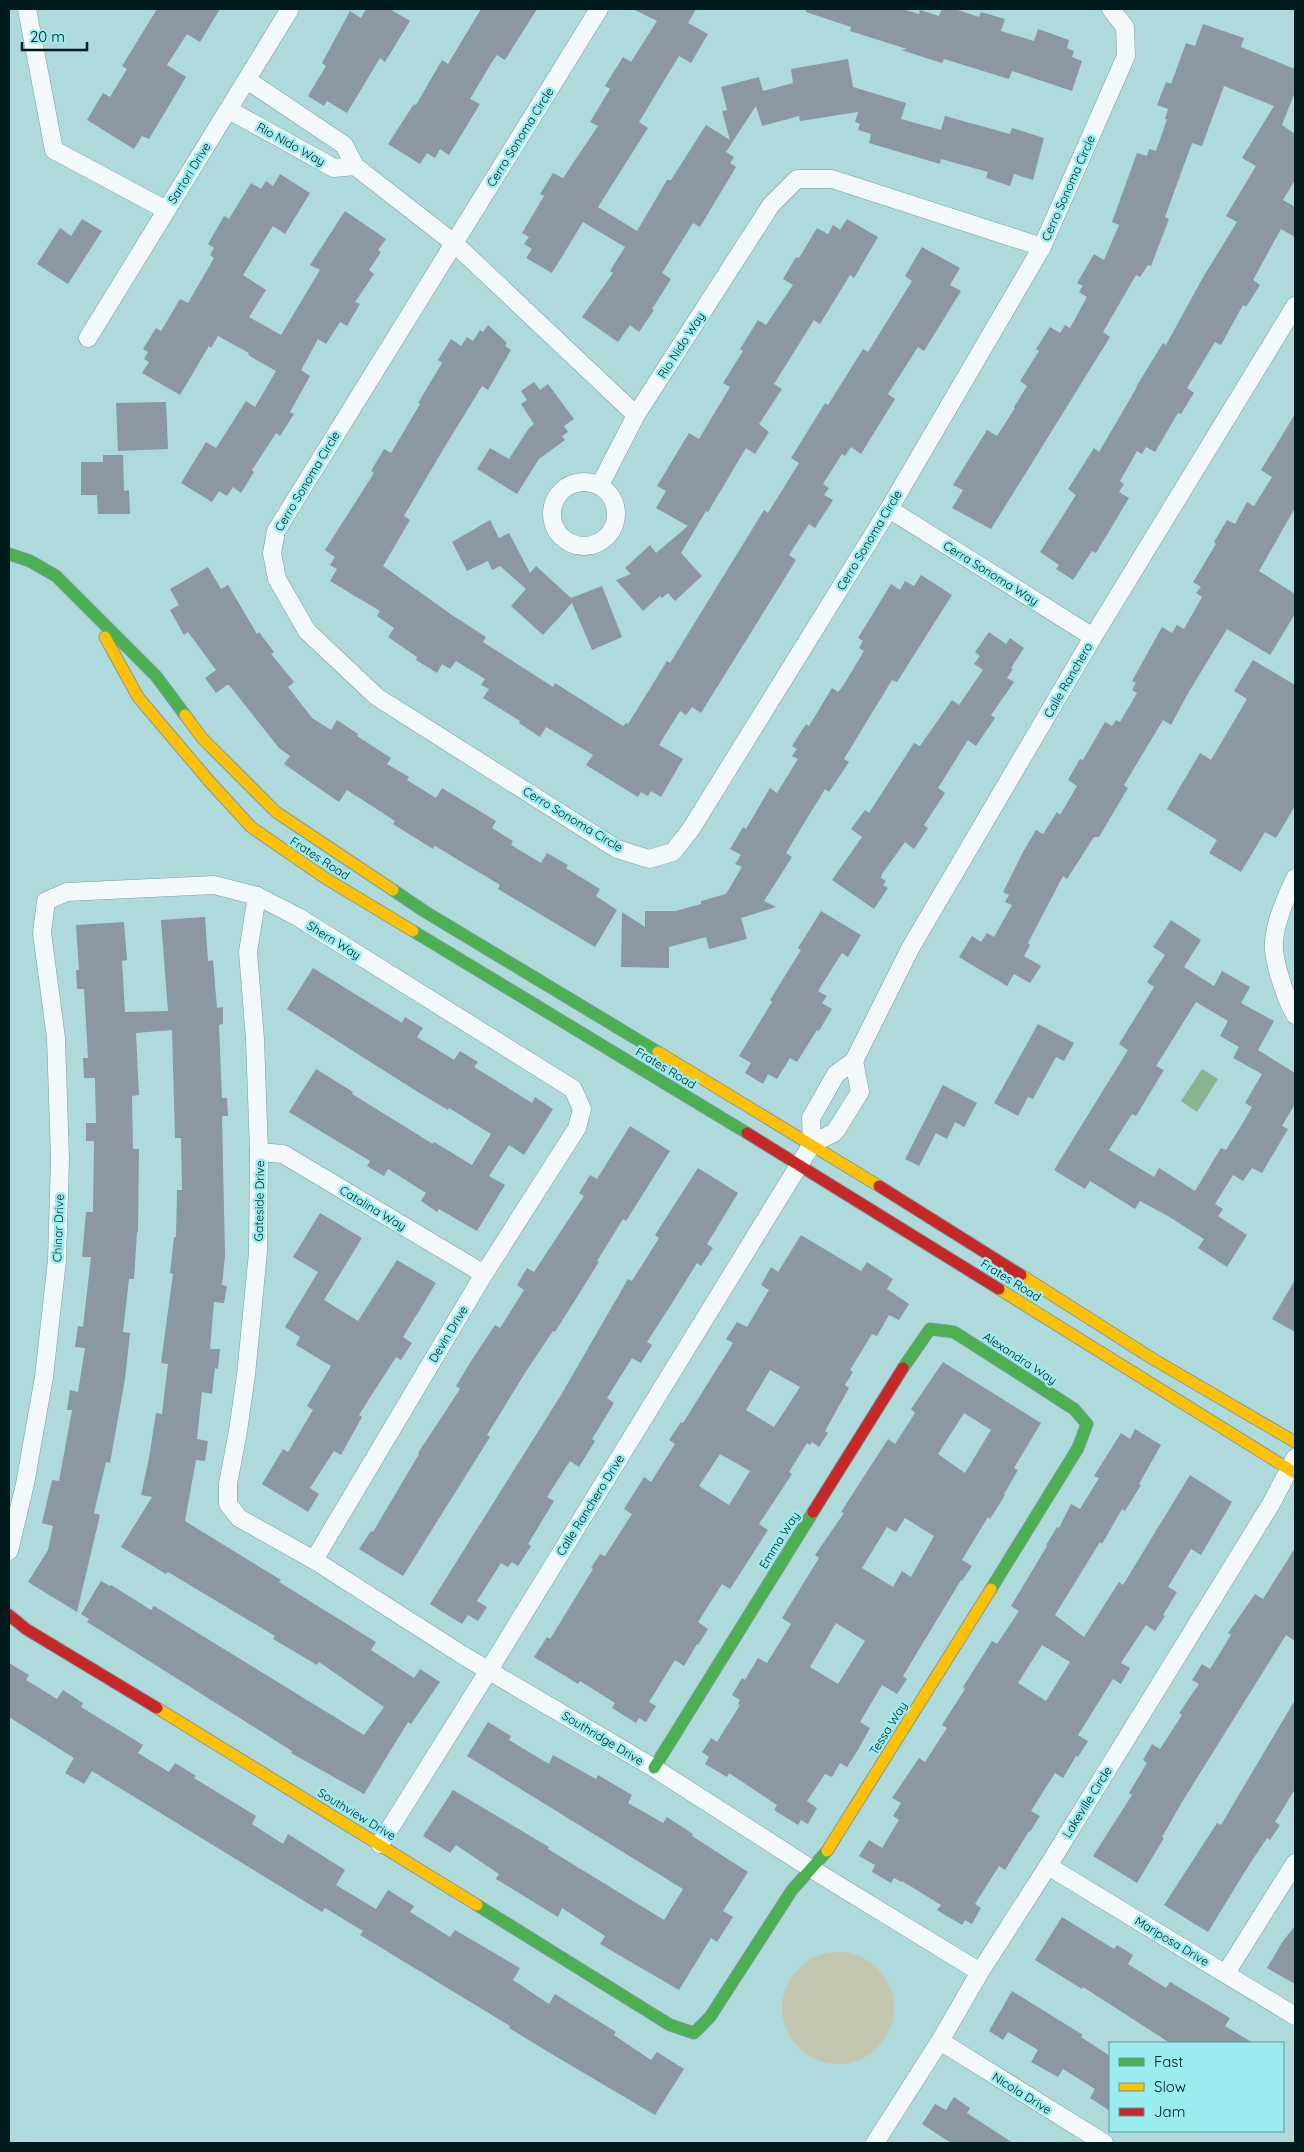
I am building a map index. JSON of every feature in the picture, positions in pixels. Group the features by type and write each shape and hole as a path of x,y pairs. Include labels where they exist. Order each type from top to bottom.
{"street":[{"path":"27,9 54,150 166,210"},
{"name":"Sartori Drive","path":"88,338 290,9"},
{"name":"Cerro Sonoma Circle","path":"599,9 276,531 272,553 277,580 307,631 377,697 617,849 649,859 673,852 691,829 889,509 1042,246 1126,56 1125,27 1111,9"},
{"name":"Rio Nido Way","path":"246,80 344,145 355,166 455,244 636,415 771,205 797,179 832,179 1042,246"},
{"name":"Rio Nido Way","path":"229,110 334,168 355,166"},
{"name":"Calle Ranchero","path":"812,1144 811,1118 836,1074 854,1061 911,947 1093,637 1295,306"},
{"path":"600,485 636,415"},
{"name":"Cerra Sonoma Way","path":"889,509 1093,637"},
{"name":"Frates Road","path":"9,554 30,561 56,576 156,676 202,738 276,812 424,911 812,1144 1153,1360 1295,1442"},
{"name":"Frates Road","path":"91,613 138,697 209,782 251,828 325,878 800,1165 1293,1467"},
{"path":"1295,878 1283,905 1274,942 1280,978 1295,1015"},
{"name":"Shern Way","path":"46,901 67,892 214,885 257,896 298,917 573,1089 582,1109"},
{"name":"Gateside Drive","path":"228,1504 228,1484 246,1375 258,1252 259,1152 256,1039 248,952 257,896"},
{"name":"Chinar Drive","path":"9,1551 25,1484 44,1377 57,1260 60,1159 56,1038 42,933 46,901"},
{"path":"800,1165 812,1144 835,1132 860,1092 854,1061"},
{"name":"Devin Drive","path":"314,1560 484,1274 577,1128 582,1109"},
{"name":"Catalina Way","path":"259,1152 283,1154 484,1274"},
{"name":"Calle Ranchero Drive","path":"380,1844 800,1165"},
{"name":"Alexandra Way","path":"930,1329 954,1332 1074,1408 1087,1424"},
{"name":"Emma Way","path":"654,1768 914,1349 930,1329"},
{"name":"Tessa Way","path":"694,2033 710,2017 792,1890 831,1846 1078,1448 1087,1424"},
{"name":"Lakeville Circle","path":"875,2143 940,2041 980,1972 1048,1866 1293,1467"},
{"name":"Southridge Drive","path":"228,1504 239,1518 314,1560 489,1670 654,1768 810,1868 980,1972"},
{"name":"Southview Drive","path":"9,1615 26,1629 380,1844 670,2025 694,2033"},
{"path":"1226,1972 1295,1863"},
{"name":"Mariposa Drive","path":"1048,1866 1226,1972 1295,2016"},
{"name":"Nicola Drive","path":"940,2041 1104,2143"}],"shaded area":[{"path":"1202,1069 1218,1079 1197,1112 1181,1101"},
{"path":"838,1952 859,1956 878,1968 890,1987 894,2008 890,2029 878,2048 859,2060 838,2064 817,2060 798,2048 786,2029 782,2008 786,1987 798,1968 817,1956"}],"building":[{"path":"157,9 220,9 200,42 187,34 167,65 186,77 149,139 142,136 134,149 87,120 103,93 110,97 127,69 122,66"},
{"path":"366,9 390,9 410,21 385,62 380,58 347,113 327,101 324,106 308,96 326,66 322,63 350,11 361,18"},
{"path":"481,9 537,9 505,60 497,55 492,62 470,99 480,104 449,155 440,149 435,158 427,153 420,164 388,144 414,104 416,105 442,60 448,64"},
{"path":"633,9 696,9 688,23 708,34 691,63 679,56 639,122 648,128 598,207 637,231 667,180 671,180 706,125 730,140 722,111 727,110 721,87 759,77 763,91 793,83 791,69 848,59 853,87 906,103 901,119 941,130 945,116 1010,134 1012,128 1044,138 1033,180 1014,174 1010,186 986,178 988,172 941,159 940,164 869,143 871,134 858,130 860,124 855,122 858,112 800,121 799,116 762,126 756,106 726,152 734,157 730,163 736,167 700,227 693,223 662,273 671,279 652,309 654,310 639,332 630,325 618,342 582,317 613,273 610,271 625,247 583,222 552,273 526,258 532,249 524,244 529,237 522,233 544,196 540,194 553,173 563,178 598,126 590,122 610,89 605,86 623,57 631,62 657,21"},
{"path":"806,9 902,9 919,14 920,10 939,16 942,9 955,9 979,17 981,12 1005,19 1001,31 1034,41 1038,29 1069,40 1067,48 1074,51 1072,57 1082,61 1072,91 1012,71 1009,79 944,59 942,63 901,50 907,49 850,31 851,27 806,12"},
{"path":"1203,24 1244,38 1241,47 1295,69 1295,92 1282,125 1295,134 1295,180 1283,200 1295,207 1295,237 1281,229 1253,280 1260,285 1246,307 1243,305 1221,345 1215,342 1187,388 1194,393 1181,414 1178,413 1155,452 1146,447 1142,454 1137,451 1120,481 1124,484 1119,492 1129,498 1096,553 1092,551 1073,580 1056,569 1059,565 1040,552 1076,495 1068,489 1094,448 1099,452 1163,343 1166,345 1202,279 1237,222 1226,216 1256,166 1242,158 1274,106 1224,86 1202,146 1192,143 1165,217 1169,219 1151,266 1148,265 1140,277 1136,275 1103,332 1110,337 991,529 952,508 963,490 953,485 987,430 997,436 1015,408 1027,386 1020,381 1039,351 1036,349 1050,327 1060,333 1065,325 1070,328 1087,297 1079,292 1083,286 1077,283 1094,254 1104,260 1119,225 1112,222 1137,153 1147,156 1149,149 1156,151 1167,119 1165,119 1168,109 1157,105 1166,82 1171,84 1186,43 1195,46"},
{"path":"280,174 310,193 285,234 273,226 243,275 266,290 249,317 281,335 320,270 310,265 345,211 386,239 378,250 381,252 369,270 374,274 355,302 360,304 347,326 340,322 326,344 318,339 301,370 310,376 290,412 294,414 280,436 276,433 252,470 254,472 241,493 233,487 227,496 219,491 212,502 181,483 206,442 216,448 246,401 255,407 276,371 218,336 211,348 209,346 180,395 142,373 149,362 144,359 148,352 143,349 156,328 161,331 180,299 188,303 214,258 210,255 214,248 208,244 224,216 229,219 251,183 261,189 266,181 273,186"},
{"path":"82,219 102,231 68,284 37,264 60,228 71,236"},
{"path":"847,219 878,237 854,278 850,275 820,324 814,320 774,384 782,389 759,424 769,432 755,454 746,448 681,553 702,576 675,601 668,593 662,598 660,596 643,611 616,580 631,574 625,568 650,545 656,553 688,526 656,508 666,491 657,486 689,433 699,439 730,387 723,383 743,351 740,349 758,320 766,325 793,285 783,279 796,257 799,258 817,228 828,234 833,225 840,230"},
{"path":"922,247 960,268 950,285 961,291 924,351 918,347 888,394 895,399 861,454 851,447 845,456 842,454 823,484 829,488 824,495 833,500 815,528 809,524 789,555 796,560 701,713 692,707 686,715 680,711 659,745 683,759 661,797 651,791 648,796 641,792 638,797 586,765 593,755 546,727 540,737 519,723 520,721 483,698 489,689 481,685 485,679 456,661 450,669 442,664 437,673 416,660 417,657 388,637 394,628 377,616 380,611 330,581 337,569 330,565 335,557 325,550 374,473 371,471 384,449 391,453 442,363 438,360 451,339 461,346 467,337 473,341 480,330 483,332 488,325 507,343 505,346 511,350 488,390 482,386 441,453 404,516 410,520 383,566 486,637 483,642 553,687 555,683 623,726 626,723 628,724 667,661 670,663 764,510 768,513 799,463 791,458 825,403 828,405 863,349 868,352 912,281 905,276"},
{"path":"534,382 540,390 548,384 574,419 564,426 568,432 562,436 565,440 539,459 517,494 477,469 490,448 509,459 529,428 534,424 521,404 527,400 521,391"},
{"path":"166,402 168,449 118,451 116,403"},
{"path":"1295,414 1295,508 1259,571 1295,594 1295,614 1270,655 1227,629 1171,725 1163,720 1124,785 1128,788 1099,837 1094,837 1067,879 1063,876 1028,943 1030,945 1024,956 1041,966 1030,983 1014,974 1007,986 959,957 972,936 981,942 987,933 994,937 1012,905 1005,902 1009,895 1003,892 1023,852 1036,830 1043,834 1057,812 1060,815 1077,786 1068,780 1080,759 1083,760 1105,722 1112,726 1116,720 1120,722 1137,693 1132,690 1136,683 1132,681 1162,627 1172,633 1177,625 1184,629 1202,597 1196,593 1201,587 1193,582 1216,544 1214,542 1227,520 1235,524 1247,502 1254,506 1272,477 1261,470"},
{"path":"103,455 123,455 124,491 129,490 130,514 98,514 97,495 81,495 81,462 103,462"},
{"path":"490,520 499,538 509,533 530,573 536,566 571,598 602,586 622,637 592,650 572,603 543,635 511,606 526,589 500,566 492,570 488,561 467,571 452,542"},
{"path":"208,567 221,589 228,585 257,634 259,632 274,652 271,654 294,682 288,687 312,718 331,730 337,720 358,734 357,736 391,758 387,764 409,777 407,780 436,798 442,788 496,821 492,828 513,841 511,845 541,863 547,853 568,865 566,868 600,889 596,896 617,910 595,947 498,889 500,885 435,846 433,849 393,824 395,821 347,790 339,802 284,764 290,756 279,748 229,685 216,693 205,678 216,670 188,632 184,635 170,610 179,605 170,589"},
{"path":"921,575 952,595 897,682 892,680 844,759 849,762 829,792 825,789 786,853 792,857 764,901 776,907 741,918 747,939 709,949 706,937 669,947 669,968 621,967 622,912 645,927 645,911 676,911 726,894 742,867 735,864 741,855 730,849 743,827 746,829 770,788 777,793 798,759 792,756 797,749 792,746 806,724 809,726 832,688 838,692 843,686 864,651 859,648 863,641 858,638 891,584 900,590 905,581 914,586"},
{"path":"989,632 1006,644 1010,638 1024,648 1007,678 1014,682 991,715 995,718 976,746 968,740 938,788 945,793 924,825 928,828 914,849 905,842 882,874 881,878 886,881 883,885 888,888 874,909 832,880 862,837 851,829 865,810 869,813 914,743 920,746 952,700 959,705 983,670 974,664 980,656 975,652"},
{"path":"1253,660 1295,685 1295,806 1276,838 1265,832 1241,872 1209,853 1217,840 1167,809 1200,753 1211,760 1247,699 1234,691"},
{"path":"821,911 861,935 848,957 842,953 818,991 827,996 822,1003 832,1009 819,1031 817,1030 797,1062 790,1058 777,1079 768,1074 763,1084 745,1073 751,1063 739,1056 772,1002 770,1000 801,950 798,948"},
{"path":"205,917 208,961 213,960 217,1008 223,1007 223,1024 219,1025 222,1098 227,1098 228,1116 222,1116 225,1256 222,1285 227,1286 224,1303 214,1302 210,1349 220,1349 218,1369 215,1368 212,1394 202,1392 197,1439 208,1441 205,1461 196,1460 185,1521 281,1580 279,1582 376,1642 371,1650 414,1678 420,1669 440,1682 411,1724 408,1722 364,1794 291,1753 292,1751 87,1622 89,1619 81,1614 101,1581 111,1585 151,1610 154,1606 364,1735 384,1707 319,1662 317,1665 273,1639 275,1636 168,1572 166,1574 121,1547 152,1497 141,1495 156,1413 162,1414 168,1364 161,1363 173,1274 170,1273 174,1237 176,1237 177,1190 182,1190 181,1138 175,1138 172,1030 136,1033 139,1095 132,1096 133,1149 139,1149 138,1232 134,1279 129,1279 123,1332 130,1333 125,1379 110,1463 106,1462 94,1513 100,1515 77,1612 28,1582 48,1550 53,1526 42,1523 52,1480 59,1481 72,1410 67,1410 70,1390 78,1392 85,1348 75,1347 78,1326 83,1327 91,1257 82,1257 86,1212 93,1212 94,1141 86,1141 86,1123 96,1123 95,1078 84,1078 83,1058 88,1058 84,989 77,989 76,970 79,970 76,925 124,922 127,960 122,961 125,1012 168,1011 161,920"},
{"path":"1171,920 1201,940 1184,967 1214,986 1222,971 1250,987 1241,1003 1274,1021 1258,1050 1295,1073 1295,1104 1282,1126 1288,1129 1262,1173 1252,1168 1243,1181 1233,1175 1215,1204 1223,1209 1218,1216 1247,1235 1227,1267 1198,1248 1204,1239 1168,1216 1140,1201 1135,1209 1090,1181 1085,1189 1054,1170 1128,1050 1119,1044 1154,987 1147,982 1165,955 1153,947","holes":["1196,1002 1228,1021 1220,1036 1239,1047 1233,1058 1262,1074 1245,1103 1252,1107 1244,1121 1226,1150 1221,1148 1195,1191 1159,1168 1154,1177 1109,1150 1132,1114 1136,1116 1164,1070 1156,1066"]},
{"path":"313,968 402,1023 405,1017 423,1028 417,1037 454,1060 460,1051 478,1062 474,1067 532,1103 535,1097 553,1109 524,1155 509,1145 489,1176 505,1185 477,1231 439,1209 437,1212 421,1201 426,1193 388,1169 384,1176 367,1166 370,1161 289,1112 316,1069 353,1092 352,1094 433,1144 434,1142 472,1165 491,1134 449,1108 448,1110 413,1089 287,1009"},
{"path":"1038,1024 1074,1043 1064,1061 1056,1057 1033,1099 1028,1097 1018,1116 994,1103"},
{"path":"943,1085 977,1103 964,1127 955,1122 947,1139 936,1133 919,1166 905,1159"},
{"path":"630,1126 670,1151 626,1221 623,1219 597,1261 599,1262 555,1332 553,1331 525,1373 487,1435 490,1437 403,1576 359,1549 371,1531 373,1532 418,1453 460,1389 456,1386 473,1358 495,1325 500,1328 524,1290 517,1285 527,1268 534,1272 584,1196 579,1193 590,1175 597,1179"},
{"path":"698,1168 738,1193 707,1244 713,1248 701,1266 697,1263 647,1342 652,1345 641,1363 632,1358 607,1398 614,1403 592,1439 595,1441 579,1467 570,1461 547,1497 554,1501 528,1544 531,1546 518,1566 512,1562 508,1567 501,1563 477,1601 487,1607 478,1621 468,1615 462,1624 430,1604 561,1395 628,1279 632,1281 659,1238 655,1235"},
{"path":"320,1213 362,1238 324,1300 358,1321 397,1260 436,1283 403,1337 412,1343 401,1360 396,1357 359,1415 362,1417 341,1455 334,1451 310,1488 319,1494 308,1512 262,1484 283,1449 288,1452 313,1410 307,1406 331,1366 296,1345 300,1337 285,1327 318,1272 293,1257"},
{"path":"801,1235 861,1271 867,1262 893,1279 887,1289 909,1304 899,1320 889,1315 877,1336 872,1334 850,1370 853,1372 845,1385 849,1388 825,1431 828,1433 819,1447 812,1442 810,1445 807,1443 789,1472 792,1474 759,1524 768,1530 730,1589 722,1584 698,1622 708,1629 684,1666 675,1660 649,1702 656,1706 646,1722 639,1718 636,1723 612,1708 615,1703 580,1681 578,1684 534,1657 547,1637 550,1639 593,1569 591,1568 600,1554 605,1556 632,1514 624,1509 644,1477 651,1482 675,1444 669,1440 681,1422 683,1423 733,1343 726,1339 737,1322 747,1327 769,1290 761,1285 771,1267 778,1272","holes":["770,1370 800,1387 774,1427 746,1410","720,1454 750,1471 729,1505 699,1486"]},
{"path":"1295,1280 1295,1332 1272,1319"},
{"path":"943,1362 1041,1423 1014,1468 1018,1470 1005,1495 990,1519 988,1517 962,1560 972,1566 961,1580 903,1676 907,1679 897,1694 882,1685 860,1722 870,1728 858,1750 847,1767 840,1763 832,1777 825,1774 807,1801 817,1808 808,1824 801,1820 798,1825 774,1810 777,1805 729,1773 727,1777 705,1764 709,1757 702,1752 711,1738 717,1742 740,1705 738,1704 740,1700 732,1695 742,1678 745,1680 758,1658 767,1663 791,1624 782,1618 819,1558 815,1555 844,1513 841,1512 888,1439 895,1444 915,1413 911,1409","holes":["964,1413 991,1430 965,1473 938,1454","905,1518 934,1536 911,1577 902,1571 893,1587 862,1568 887,1527 896,1532","836,1623 865,1641 838,1684 810,1667"]},
{"path":"1135,1429 1161,1445 1139,1484 1141,1485 1125,1511 1122,1509 1102,1544 1100,1542 1055,1615 1084,1637 1119,1582 1123,1585 1190,1475 1232,1502 1201,1555 1191,1549 1168,1587 1177,1592 1163,1615 1165,1616 1155,1631 1146,1625 1121,1663 1130,1668 1121,1684 1113,1679 1078,1735 1088,1741 1078,1757 1076,1756 1063,1778 1055,1773 1031,1811 1040,1816 1005,1870 999,1866 975,1904 981,1908 972,1924 965,1920 962,1925 937,1910 941,1905 902,1881 894,1878 891,1883 872,1872 875,1865 859,1856 869,1840 882,1848 899,1820 893,1816 901,1803 892,1798 919,1758 925,1762 947,1728 942,1725 965,1689 963,1687 992,1641 997,1644 1019,1611 1011,1606 1057,1527 1059,1528 1071,1504 1080,1509 1099,1478 1094,1476 1121,1433 1130,1439","holes":["1042,1645 1070,1662 1046,1701 1018,1683"]},
{"path":"1295,1548 1295,1641 1286,1635 1182,1802 1162,1837 1164,1838 1137,1883 1093,1856 1132,1795 1129,1793 1147,1763 1143,1760 1152,1744 1160,1749 1182,1715 1179,1713 1199,1684 1192,1680 1202,1664 1210,1669 1231,1635 1228,1633 1255,1594 1263,1599"},
{"path":"9,1663 29,1675 26,1680 57,1699 63,1690 83,1703 81,1707 143,1745 138,1753 169,1772 175,1763 196,1776 194,1778 256,1816 252,1824 283,1844 288,1834 345,1870 336,1885 376,1909 388,1890 414,1906 410,1912 450,1937 455,1930 520,1968 513,1980 549,2004 555,1994 616,2032 614,2035 651,2060 657,2052 684,2069 655,2115 509,2028 510,2026 360,1935 363,1931 325,1908 322,1912 92,1771 84,1784 65,1773 74,1758 9,1717"},
{"path":"1295,1700 1295,1789 1275,1822 1280,1825 1270,1840 1267,1838 1208,1932 1164,1905 1217,1823 1221,1825"},
{"path":"488,1722 511,1736 509,1740 549,1764 553,1755 596,1779 598,1775 632,1795 628,1803 663,1823 667,1817 693,1834 692,1836 748,1872 723,1911 733,1917 717,1942 711,1938 679,1990 600,1944 605,1936 562,1908 558,1917 496,1879 499,1874 456,1845 450,1853 423,1836 453,1790 549,1847 548,1849 664,1920 683,1889 467,1756"},
{"path":"1062,1917 1114,1949 1117,1945 1133,1955 1128,1964 1166,1988 1170,1982 1230,2018 1225,2026 1251,2042 1168,2042 1083,1987 1082,1989 1035,1960"},
{"path":"1295,1926 1295,1984 1267,1968 1283,1941"},
{"path":"1012,1991 1083,2035 1081,2037 1109,2055 1109,2110 1090,2098 1095,2089 1063,2069 1058,2077 1031,2062 1038,2050 1008,2032 1003,2040 989,2031"},
{"path":"954,2097 970,2108 967,2113 1013,2143 951,2143 922,2124 935,2104 946,2110"}],"traffic: fast":[{"path":"9,554 30,561 56,576 156,676 185,715"},
{"path":"393,890 424,911 658,1052"},
{"path":"413,931 747,1133"},
{"path":"903,1368 930,1329 954,1332 1074,1409 1087,1424 1078,1448 991,1589"},
{"path":"654,1768 813,1512"},
{"path":"477,1905 670,2025 694,2033 710,2017 792,1890 827,1851"}],"traffic: slow":[{"path":"105,637 138,697 209,781 251,827 325,878 413,931"},
{"path":"185,715 202,738 276,812 393,890"},
{"path":"658,1052 879,1186"},
{"path":"1021,1275 1153,1359 1295,1442"},
{"path":"999,1289 1295,1473"},
{"path":"827,1851 991,1589"},
{"path":"157,1708 477,1905"}],"traffic: jam":[{"path":"747,1133 999,1289"},
{"path":"879,1186 1021,1275"},
{"path":"813,1512 903,1368"},
{"path":"9,1615 26,1629 157,1708"}]}
